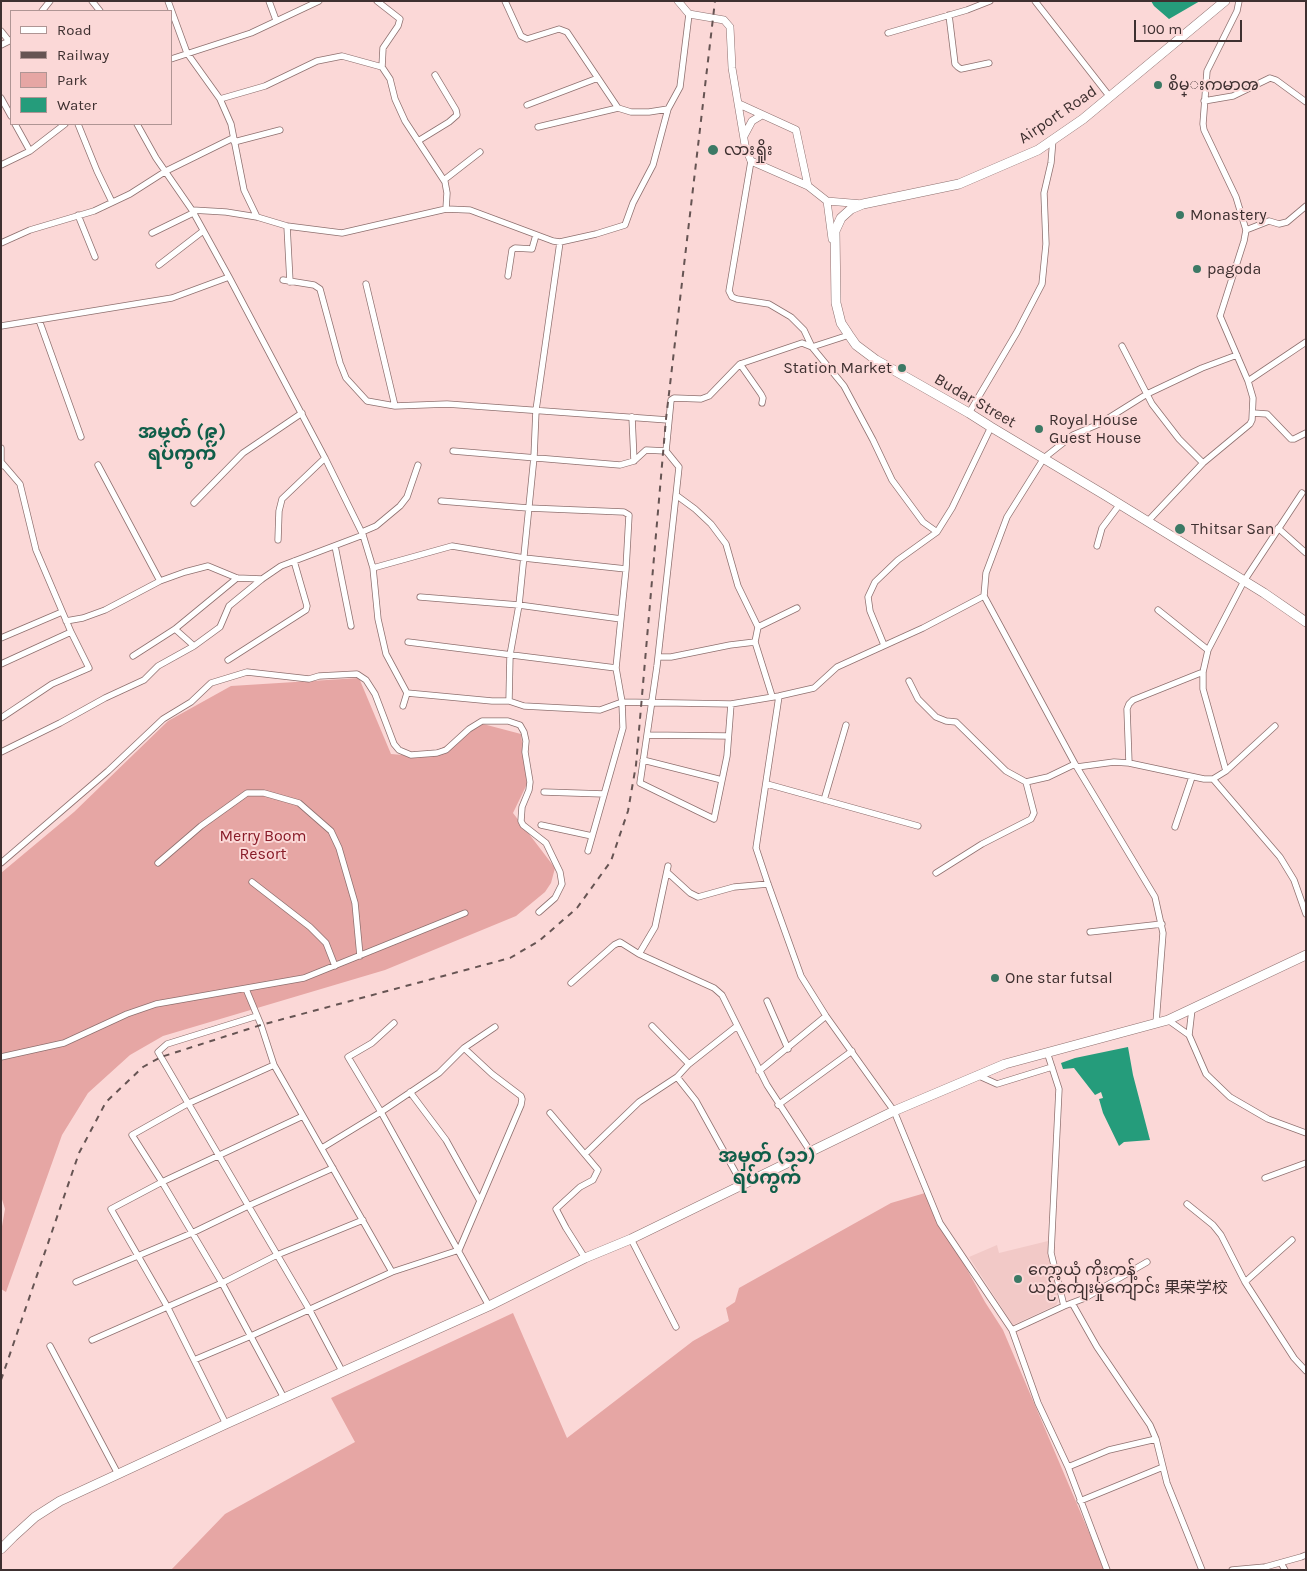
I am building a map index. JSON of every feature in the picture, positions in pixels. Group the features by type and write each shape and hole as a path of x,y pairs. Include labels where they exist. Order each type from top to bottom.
{"main road":[{"name":"Airport Road","path":"851,209 863,204 959,184 1038,150 1084,119 1226,1"},
{"name":"Budar Street","path":"851,209 841,218 835,231 834,250 836,303 841,323 856,345 876,360 969,413 1120,504 1306,622"},
{"path":"1,1549 35,1517 60,1500 489,1306 585,1258 631,1238 894,1111 1005,1064 1168,1020 1306,956"}],"street":[{"path":"269,1 276,20"},
{"path":"172,59 251,33 318,1"},
{"path":"377,1 400,19 398,26 383,48 382,67 390,79 399,110 444,180 447,193 446,209"},
{"path":"505,1 521,36 527,39 559,29 567,32 618,108"},
{"path":"678,1 689,14 724,20 730,28 732,68 750,161 729,290 732,297 769,304 792,317 804,330 812,346 844,386 892,480 923,522 937,532"},
{"path":"888,33 990,1"},
{"path":"1035,1 1110,98"},
{"path":"1148,522 1203,463 1250,424 1253,413 1253,398 1248,381 1220,316 1244,242 1246,230 1236,197 1204,130 1206,71 1237,11 1239,1"},
{"path":"172,11 188,53 220,99 231,124 244,190 257,217"},
{"path":"152,233 192,212 226,212 257,217 287,226 342,233 446,209 470,210 560,242 625,225 633,203 653,166 668,109 680,87 689,14"},
{"path":"949,15 955,64 961,69 989,63"},
{"path":"1,31 10,41 1,45"},
{"path":"220,99 264,86 317,61 342,56 382,67"},
{"path":"418,140 449,122 457,115 456,110 435,75"},
{"path":"527,105 598,78"},
{"path":"1204,101 1233,96 1270,78 1276,80 1306,102"},
{"path":"1,98 10,114"},
{"path":"739,104 796,130 808,186"},
{"path":"538,127 618,108 631,112 650,112 668,109"},
{"path":"744,136 752,121 762,115"},
{"path":"16,125 30,151"},
{"path":"1,165 30,151 64,125"},
{"path":"78,125 112,202"},
{"path":"138,125 156,158 192,212 229,277 302,413 362,534 373,568 378,619 386,654 407,693 403,706"},
{"path":"3,240 78,216 112,202 130,194 166,171 234,140 280,130"},
{"path":"969,413 1018,332 1042,284 1046,244 1044,193 1051,163 1053,139"},
{"path":"444,180 480,152"},
{"path":"750,161 808,186 827,200 863,204"},
{"path":"827,200 834,250"},
{"path":"1246,230 1269,221 1279,224 1288,222 1306,206"},
{"path":"78,216 95,257"},
{"path":"287,226 290,282"},
{"path":"160,265 203,231"},
{"path":"508,276 512,250 515,248 532,249 536,235"},
{"path":"509,700 510,655 519,605 524,558 534,457 536,410 560,242"},
{"path":"1,326 172,298 229,277"},
{"path":"283,280 314,285 320,289 340,363 346,378 367,401 395,406 447,404 668,420"},
{"path":"366,284 395,406"},
{"path":"39,320 81,437"},
{"path":"731,704 727,756 714,819 640,783 658,657 680,467 666,451 671,400 674,398 701,399 709,396 740,364 802,343 812,346 848,335"},
{"path":"1248,381 1306,342"},
{"path":"1122,346 1152,404 1179,439 1203,463"},
{"path":"1156,1023 1163,933 1155,898 1076,766 984,596 986,574 1007,517 1044,458 1074,435 1099,424 1147,394 1237,354"},
{"path":"740,364 761,394 762,402"},
{"path":"194,503 243,453 302,413"},
{"path":"1253,413 1267,414 1291,439 1306,432"},
{"path":"632,417 634,461"},
{"path":"884,645 870,611 868,596 875,582 892,566 937,532 952,508 991,428"},
{"path":"1,448 2,464 20,484 36,550 66,621 89,668 52,684 1,718"},
{"path":"452,451 620,465 634,461 646,450 666,451"},
{"path":"278,540 279,511 282,499 325,458"},
{"path":"98,465 160,582"},
{"path":"1,752 104,698 144,680 158,666 194,646 220,628 229,606 281,566 335,546 376,526 400,506 407,497 418,466"},
{"path":"1226,771 1203,689 1208,650 1244,581 1302,493"},
{"path":"676,495 695,509 726,544 738,586 758,626 754,642 772,696"},
{"path":"441,501 528,508 624,512 629,515 626,569 616,668 622,702 623,728 588,851"},
{"path":"1097,546 1102,528 1120,504"},
{"path":"1278,528 1306,553"},
{"path":"335,546 351,626"},
{"path":"373,568 452,546 524,558 626,569"},
{"path":"228,660 306,610 307,606 294,561"},
{"path":"66,621 83,618 105,610 160,582 185,572 208,566 237,578 262,579"},
{"path":"133,656 176,629 237,578"},
{"path":"407,693 492,701 509,700 524,706 600,710 622,702 731,704 779,696 814,688 837,666 923,628 984,596"},
{"path":"420,597 519,605 621,619"},
{"path":"758,626 798,608"},
{"path":"1158,610 1208,650"},
{"path":"1,638 62,612"},
{"path":"176,629 194,646"},
{"path":"1,664 71,632"},
{"path":"408,642 616,668"},
{"path":"658,657 754,642"},
{"path":"1,863 108,771 163,720 191,702 211,683 246,672 309,679 319,676 357,674 366,680 375,694 394,744 399,750 411,755 438,753 446,750 469,729 482,721 508,721 520,725 526,741 525,752 530,782 522,807 521,820 523,825 546,843 560,872 562,884 555,898 539,912"},
{"path":"1130,763 1127,708 1129,704 1133,700 1204,672"},
{"path":"909,681 918,699 936,717 956,722 1006,771 1026,782 1048,777 1076,766 1114,762 1130,763 1192,777 1213,779 1226,771 1275,726"},
{"path":"779,696 756,848 801,976 826,1016 894,1111 940,1223 1012,1330 1038,1403 1068,1467 1107,1570"},
{"path":"824,800 846,725"},
{"path":"647,735 728,736"},
{"path":"643,760 722,780"},
{"path":"1175,827 1192,777"},
{"path":"1213,779 1280,857 1294,880 1306,914"},
{"path":"936,873 982,844 1034,816 1026,782"},
{"path":"767,784 918,826"},
{"path":"544,792 604,794"},
{"path":"158,863 201,826 247,793 264,793 299,803 331,831 339,848 355,903 360,956"},
{"path":"541,825 592,836"},
{"path":"638,954 655,927 668,869 690,893 698,897 734,887 768,884"},
{"path":"252,882 310,927 326,943 335,966"},
{"path":"1,1057 64,1043 127,1014 156,1004 304,978 465,913"},
{"path":"1090,932 1162,924"},
{"path":"571,983 614,945 620,942 638,954 714,988 722,995 759,1071 778,1104 810,1151"},
{"path":"246,989 274,1065 392,1272"},
{"path":"767,1001 788,1049"},
{"path":"1192,1009 1189,1035 1206,1074 1230,1097 1268,1119 1306,1133"},
{"path":"257,1016 167,1044 158,1052 309,1309 342,1371"},
{"path":"759,1071 826,1016"},
{"path":"1168,1020 1189,1035"},
{"path":"394,1023 372,1043 348,1057 381,1112 489,1306"},
{"path":"652,1026 688,1064"},
{"path":"585,1154 639,1102 677,1077 688,1064 737,1026"},
{"path":"322,1148 381,1112 439,1073 464,1048 495,1027"},
{"path":"194,1360 392,1272 459,1250 522,1100 521,1096 492,1074 464,1048"},
{"path":"778,1104 852,1051"},
{"path":"1047,1052 1059,1089 1051,1253 1064,1306"},
{"path":"274,1065 187,1104 132,1135 222,1283 284,1398"},
{"path":"977,1075 997,1084 1052,1068"},
{"path":"677,1077 696,1101 742,1184"},
{"path":"410,1092 446,1140 480,1201"},
{"path":"550,1113 598,1170 593,1180 580,1187 556,1209 585,1258"},
{"path":"226,1424 167,1306 111,1210 162,1182 304,1116"},
{"path":"1265,1178 1306,1163"},
{"path":"76,1282 192,1234 248,1206 333,1168"},
{"path":"1187,1204 1213,1225 1221,1235 1245,1282 1294,1358 1306,1371"},
{"path":"92,1340 222,1283 277,1255 363,1220"},
{"path":"631,1238 676,1327"},
{"path":"1245,1282 1292,1240"},
{"path":"1012,1330 1085,1298 1147,1262"},
{"path":"1072,1303 1150,1425 1156,1439 1167,1483 1202,1570"},
{"path":"50,1346 118,1474"},
{"path":"1068,1467 1109,1450 1156,1439"},
{"path":"1080,1501 1163,1467"},
{"path":"1232,1570 1265,1567 1302,1558 1306,1555"},
{"path":"1281,1563 1285,1570"}],"shaded area":[{"name":"ကော့ယုံ ကိုးကန့် ယဉ်ကျေးမှုကျောင်း 果荣学校","path":"1048,1241 1058,1301 1056,1305 1013,1325 969,1257 997,1245 999,1253"}],"green space":[{"name":"Merry Boom Resort","path":"359,678 391,754 426,757 483,724 521,734 527,784 513,813 555,868 551,883 545,892 516,916 385,970 163,1036 130,1055 88,1093 62,1135 6,1292 1,1289 1,1232 5,1209 1,1196 1,873 74,812 168,721 231,686"},
{"path":"925,1193 985,1302 1003,1330 1105,1570 171,1570 225,1514 355,1442 331,1398 513,1313 567,1438 693,1341 729,1321 726,1308 735,1302 739,1288 891,1203"}],"water":[{"path":"1151,1 1200,1 1169,19"},
{"path":"1128,1047 1133,1075 1150,1140 1124,1142 1119,1146 1103,1113 1099,1099 1103,1098 1101,1092 1095,1095 1074,1068 1063,1069 1061,1063 1075,1058"}],"railway":[{"path":"1,1380 79,1153 106,1102 143,1067 161,1057 261,1025 510,958 539,941 577,908 611,861 628,811 636,765 666,419 715,1"}],"place":[{"name":"စိမ္းကမာၻ","path":"1158,85"},
{"name":"လားရှိုး","path":"713,150"},
{"name":"Monastery","path":"1180,215"},
{"name":"pagoda","path":"1197,269"},
{"name":"Station Market","path":"902,368"},
{"name":"Royal House Guest House","path":"1039,429"},
{"name":"Thitsar San","path":"1180,529"},
{"name":"One star futsal","path":"995,978"},
{"name":"ကော့ယုံ ကိုးကန့် ယဉ်ကျေးမှုကျောင်း 果荣学校","path":"1018,1279"}],"district":[{"name":"အမှတ် (၉) ရပ်ကွက်","path":"182,444"},
{"name":"အမှတ် (၁၁) ရပ်ကွက်","path":"767,1168"}]}
